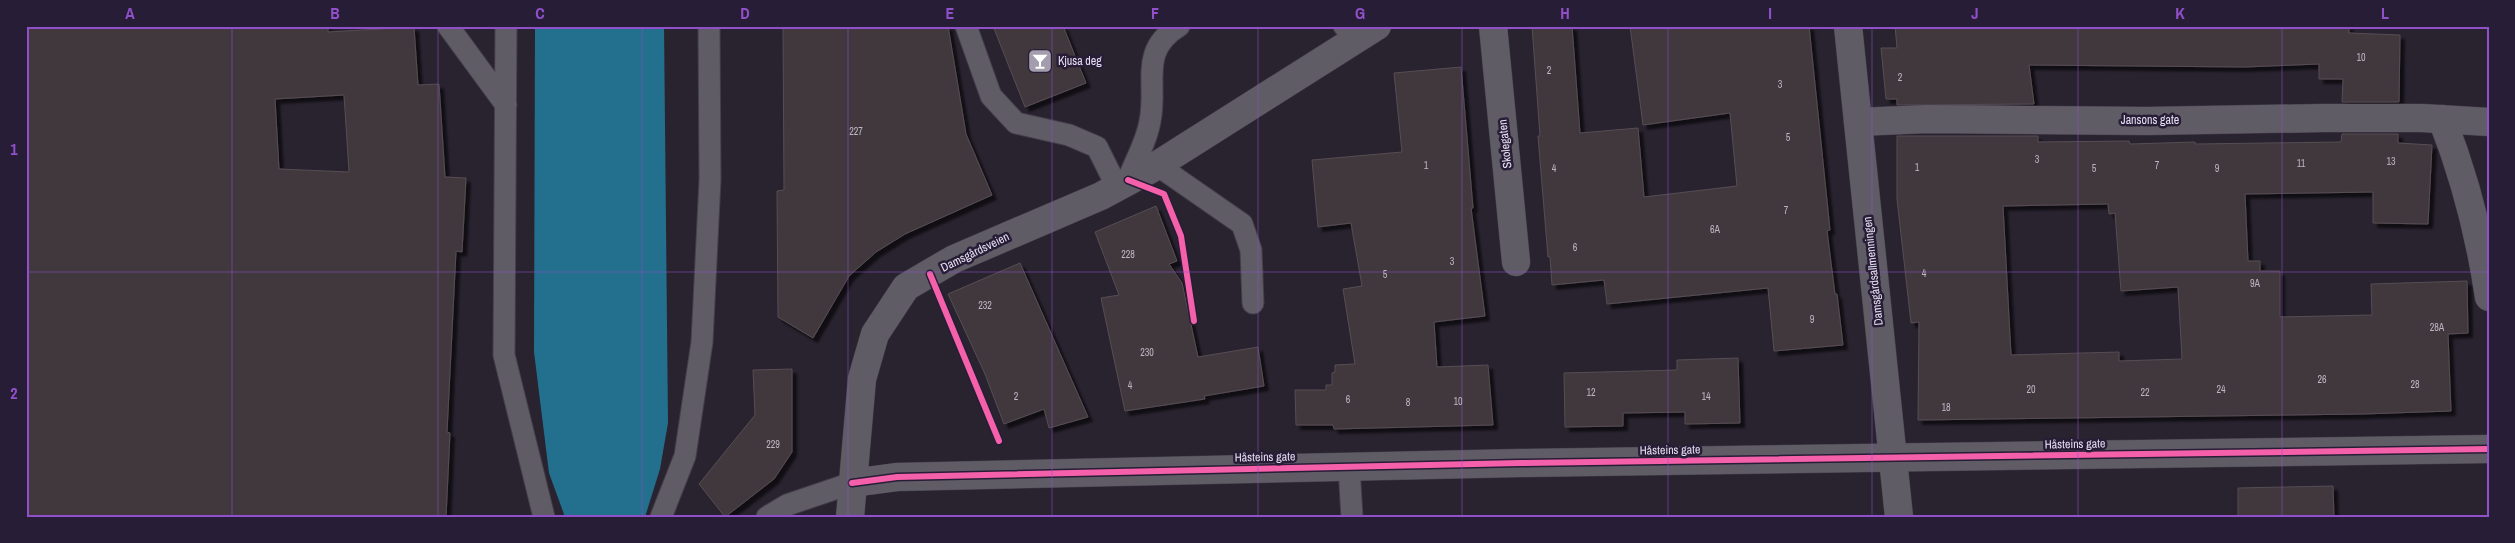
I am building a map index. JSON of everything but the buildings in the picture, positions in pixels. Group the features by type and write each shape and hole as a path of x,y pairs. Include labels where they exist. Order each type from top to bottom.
{"street":[{"name":"Skolegaten","path":"1493,26 1516,262"},
{"name":"Damsgårdsallmenningen","path":"1848,26 1899,517"},
{"name":"Damsgårdsveien","path":"850,517 862,379 875,334 906,287 954,260 1158,165 1375,27"},
{"name":"Jansons gate","path":"1858,122 1981,118 2148,121 2442,118 2489,122"},
{"path":"2442,118 2454,149 2484,259 2489,296"},
{"name":"Håsteins gate","path":"852,483 897,477 1349,467 2489,449"}],"lane":[{"path":"448,26 506,105"},
{"path":"506,26 504,354 544,517"},
{"path":"661,517 685,456 702,342 710,180 709,26"},
{"path":"966,26 992,96 1016,123 1070,135 1097,147 1122,183"},
{"path":"1122,183 1150,121 1152,60 1157,46 1166,35 1179,26"},
{"name":"Damsgårdsveien","path":"1344,26 1375,27"},
{"path":"1158,165 1242,224 1252,250 1253,302"},
{"path":"1349,467 1352,517"},
{"name":"Håsteins gate","path":"767,517 787,505 852,483"}],"water":[{"path":"535,26 664,26 668,423 660,469 645,517 565,517 549,473 534,352"}],"cycle path":[{"path":"1128,180 1164,194 1181,236 1194,321"},
{"path":"930,274 999,441"},
{"path":"852,483 897,477 1520,463 2489,449"}],"place":[{"name":"Kjusa deg","path":"1040,61"}]}
